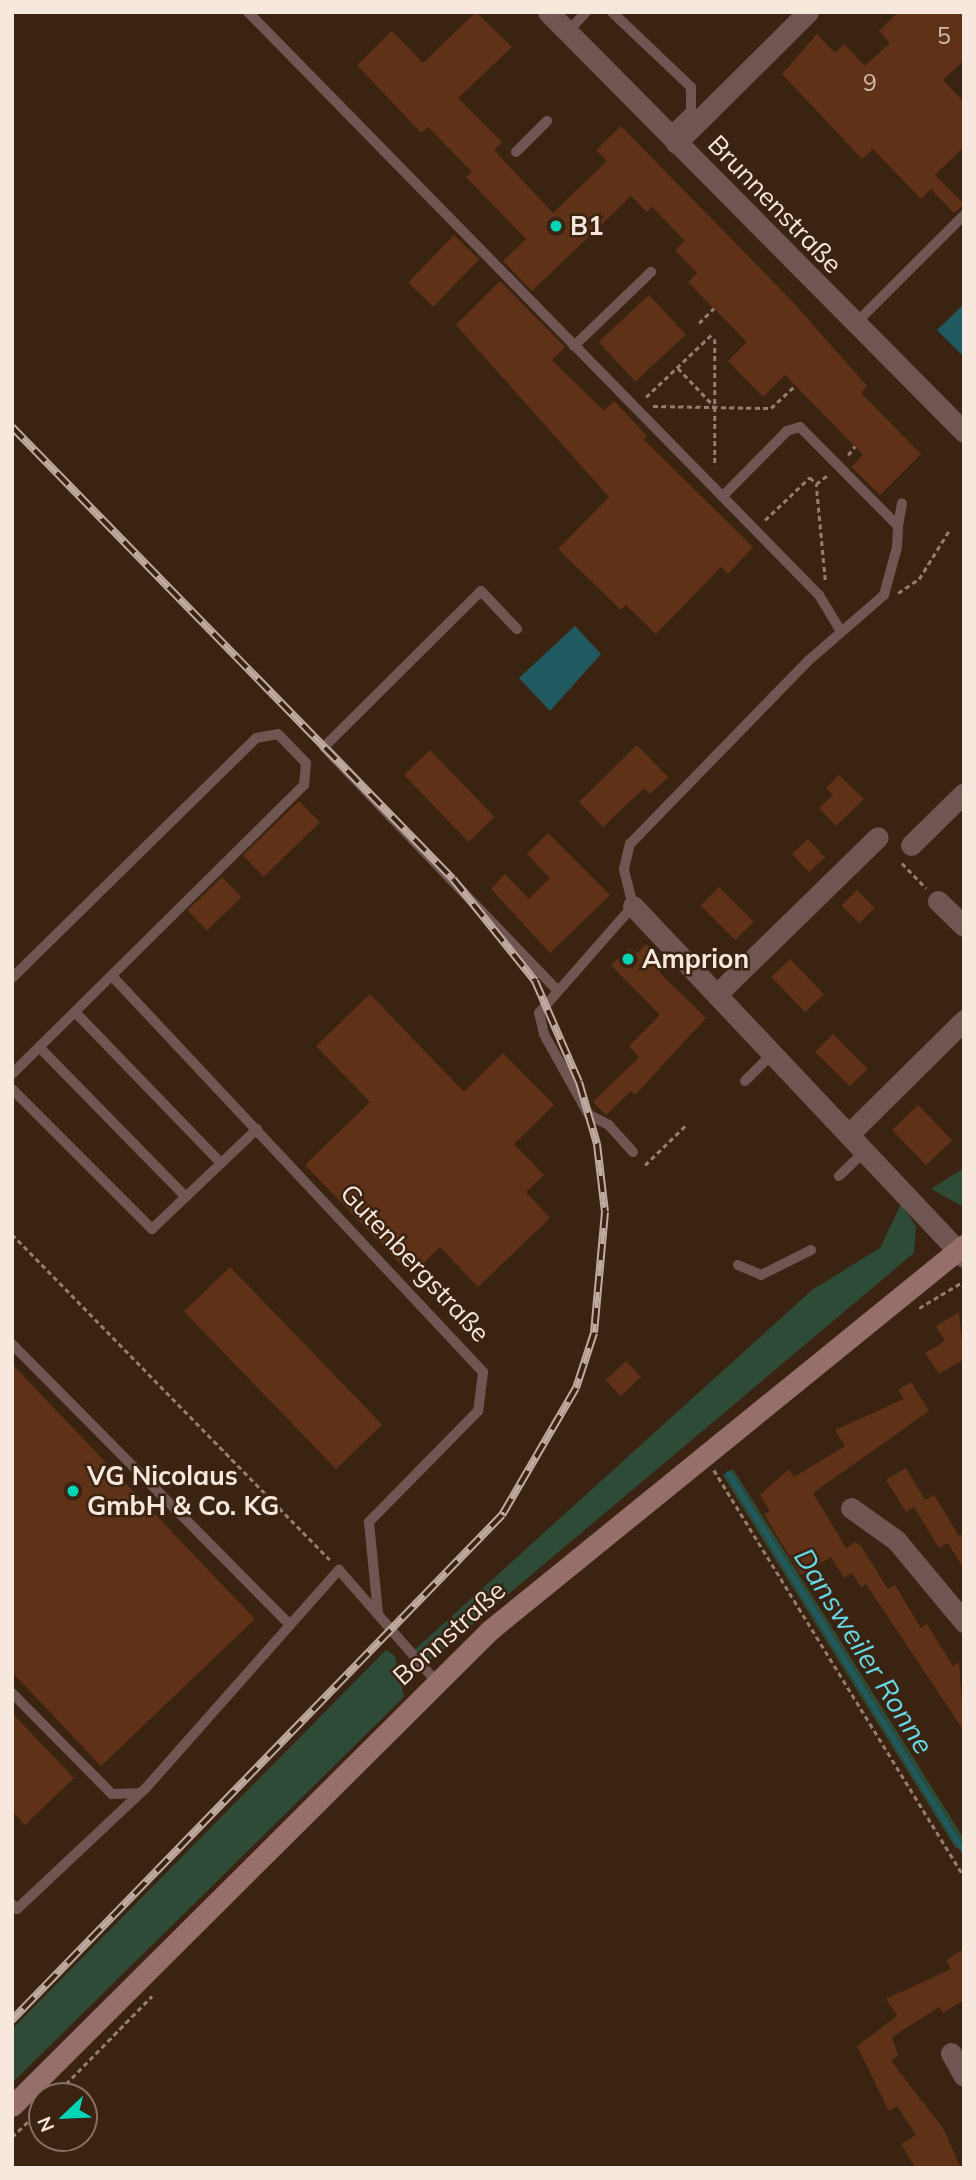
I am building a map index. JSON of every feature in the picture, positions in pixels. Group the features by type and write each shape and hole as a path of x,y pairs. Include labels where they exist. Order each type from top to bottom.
{"main road":[{"name":"Bonnstraße","path":"12,2106 436,1681 782,1388 962,1250"}],"street":[{"name":"Brunnenstraße","path":"548,12 854,325 964,432"},
{"path":"672,139 808,12"},
{"path":"911,845 964,793"},
{"path":"718,993 878,837"},
{"path":"938,901 964,926"},
{"path":"633,906 852,1131 866,1150 962,1250"},
{"path":"852,1131 964,1020"},
{"path":"851,1508 896,1541 964,1622"},
{"path":"951,2053 964,2076"}],"lane":[{"path":"248,12 819,595 840,631"},
{"path":"567,32 586,12"},
{"path":"612,12 691,87 691,111 672,139"},
{"path":"516,152 547,121"},
{"path":"854,325 964,215"},
{"path":"574,346 651,272"},
{"path":"719,492 793,428 806,430 898,526"},
{"path":"633,1152 609,1125 589,1115 544,1034 539,1013 556,989 633,906 624,869 630,844 840,631 884,595 902,503"},
{"path":"517,629 481,591 324,747 556,989"},
{"path":"12,978 256,738 278,734 306,763 304,785 12,1074"},
{"name":"Gutenbergstraße","path":"112,976 483,1372 478,1411 369,1522 377,1614"},
{"path":"75,1013 221,1163"},
{"path":"39,1048 186,1197"},
{"path":"745,1081 775,1051"},
{"path":"12,1089 152,1229 257,1129"},
{"path":"839,1176 866,1150"},
{"path":"738,1265 761,1275 811,1250"},
{"path":"12,1344 288,1623"},
{"path":"12,1903 17,1909 145,1788 288,1623 339,1570 436,1681"},
{"path":"12,1693 112,1794 128,1797 145,1788"}],"path":[{"path":"699,323 715,308"},
{"path":"711,335 644,400 650,406 771,408 795,386"},
{"path":"715,339 714,406 719,492"},
{"path":"677,368 714,406"},
{"path":"816,484 841,465 855,446"},
{"path":"755,529 810,477 816,484 825,585 819,595"},
{"path":"884,595 919,579 950,529"},
{"path":"878,837 938,901"},
{"path":"645,1165 686,1125"},
{"path":"12,1234 339,1570"},
{"path":"910,1314 964,1281"},
{"path":"701,1472 722,1459"},
{"path":"712,1467 964,1876"},
{"path":"68,2082 156,1992"},
{"path":"12,2137 28,2122"}],"green space":[{"path":"964,1168 964,1207 931,1189"},
{"path":"901,1204 916,1226 914,1253 423,1666 410,1654 812,1290 880,1248"},
{"path":"733,1469 964,1839 964,1843 956,1849 723,1475"},
{"path":"386,1650 395,1656 404,1697 12,2083 12,2029"}],"water":[{"path":"964,304 964,357 937,330"},
{"path":"575,626 601,654 550,711 519,678"}],"building":[{"path":"476,12 512,47 458,98 502,142 494,150 553,213 607,161 596,150 621,126 791,300 867,386 861,393 921,454 880,495 851,467 863,455 785,375 763,397 728,361 747,342 688,282 697,273 675,250 685,241 652,207 647,212 631,196 532,291 503,261 526,239 466,177 472,172 428,127 421,133 357,65 392,31 423,63"},
{"path":"898,12 964,12 964,60 943,80 964,102 964,147 935,175 964,204 954,213 931,189 921,199 873,149 862,159 782,74 817,34 835,53 844,44 865,66 890,43 879,31"},
{"path":"454,235 479,259 433,307 408,282"},
{"path":"500,281 565,347 552,360 604,411 614,401 647,436 643,439 753,547 728,574 721,567 656,634 626,605 621,610 558,549 609,497 456,325"},
{"path":"649,295 686,334 635,382 599,342"},
{"path":"637,745 668,777 650,794 644,788 603,827 579,802"},
{"path":"430,750 495,817 469,842 404,775"},
{"path":"839,775 864,799 836,826 819,808 833,795 826,788"},
{"path":"299,801 320,823 264,877 243,855"},
{"path":"548,833 610,895 550,953 491,889 505,874 529,899 550,878 527,854"},
{"path":"808,839 825,857 809,872 792,854"},
{"path":"222,877 241,897 207,930 187,910"},
{"path":"719,887 754,922 735,940 701,905"},
{"path":"857,890 875,908 859,923 841,906"},
{"path":"646,944 659,956 660,973 706,1018 635,1095 631,1091 606,1115 593,1102 639,1057 629,1046 660,1015 611,965 629,948 637,953"},
{"path":"790,959 824,994 805,1012 771,977"},
{"path":"370,994 464,1092 503,1053 554,1105 514,1144 544,1175 526,1192 550,1218 478,1287 440,1247 411,1275 305,1165 370,1102 316,1046"},
{"path":"833,1034 868,1069 850,1086 815,1052"},
{"path":"918,1105 952,1140 926,1165 892,1130"},
{"path":"230,1267 382,1425 336,1469 184,1311"},
{"path":"959,1312 964,1359 939,1374 925,1353 945,1341 936,1326"},
{"path":"626,1361 641,1377 621,1396 606,1380"},
{"name":"VG Nicolaus GmbH & Co. KG","path":"12,1364 255,1619 101,1766 12,1672"},
{"path":"911,1382 929,1411 813,1493 846,1548 855,1542 861,1546 888,1589 895,1585 921,1628 927,1624 953,1666 959,1662 964,1731 866,1584 861,1587 852,1573 844,1578 831,1557 801,1575 764,1514 770,1511 760,1495 789,1469 794,1477 845,1446 835,1430 904,1399 898,1390"},
{"path":"906,1468 925,1500 934,1495 959,1536 964,1533 964,1569 948,1543 939,1548 914,1507 906,1512 886,1480"},
{"path":"12,1713 74,1778 25,1825 12,1811"},
{"path":"964,1949 964,2000 943,2013 939,2007 892,2037 898,2055 891,2061 943,2128 961,2168 916,2168 901,2144 916,2135 897,2106 889,2111 857,2046 897,2016 886,1999 951,1969 946,1960"}],"waterway":[{"name":"Dansweiler Ronne","path":"728,1473 964,1852"}],"railway":[{"path":"12,427 453,879 535,981 579,1082 597,1144 605,1212 594,1333 576,1388 502,1515 12,2020"}],"place":[{"name":"B1","path":"556,226"},
{"name":"Amprion","path":"628,959"},
{"name":"VG Nicolaus GmbH & Co. KG","path":"73,1491"}]}
